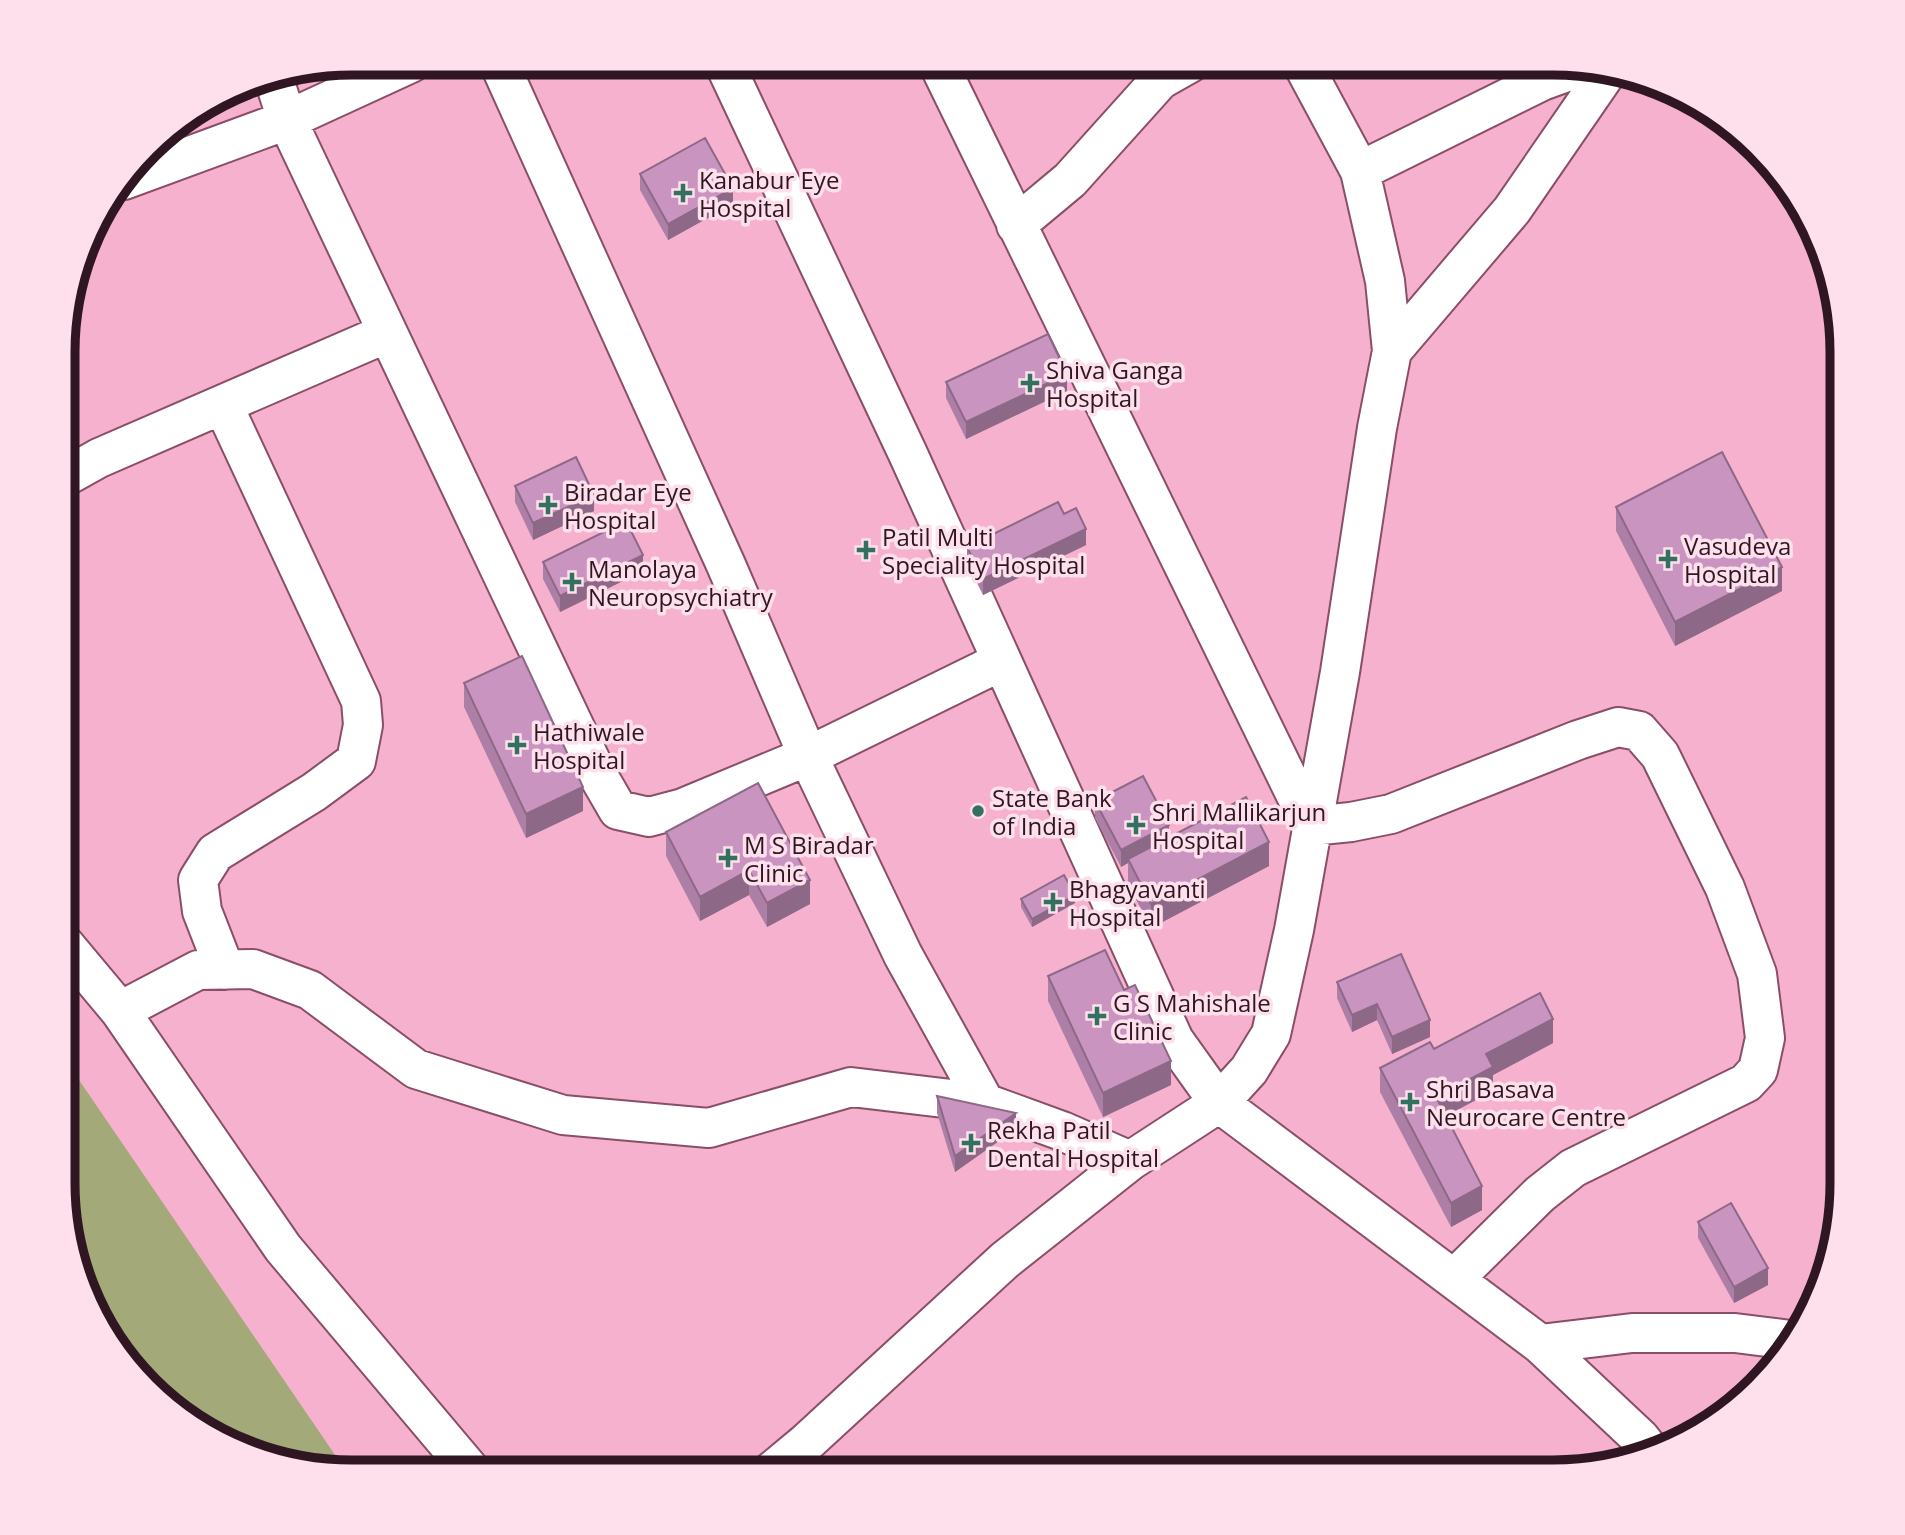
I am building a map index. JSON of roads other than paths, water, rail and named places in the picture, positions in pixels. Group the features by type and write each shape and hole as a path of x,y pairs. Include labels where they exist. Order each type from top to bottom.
{"street":[{"path":"141,174 287,120 385,75"},
{"path":"504,75 720,553 808,756 903,955 985,1103"},
{"path":"730,75 908,454 1174,1040 1219,1104 1540,1344 1645,1444"},
{"path":"945,75 1311,826"},
{"path":"1016,225 1070,180 1160,80 1169,75"},
{"path":"785,1460 1005,1260 1130,1161 1219,1104 1249,1070 1271,1034 1294,929 1340,671 1377,428 1392,351 1385,281 1360,171 1308,75"},
{"path":"1360,171 1558,75"},
{"path":"1392,351 1512,210 1601,80"},
{"path":"276,86 287,120 387,333 590,759 618,810 649,817 683,808 808,756 1002,661"},
{"path":"75,471 99,458 387,333"},
{"path":"223,405 361,701 363,725 356,761 314,793 215,853 198,880 202,911 225,970"},
{"path":"1311,826 1391,814 1578,740 1618,727 1639,732 1660,755 1725,888 1757,974 1765,1038 1758,1070 1746,1083 1573,1168 1540,1194 1454,1279"},
{"path":"75,957 120,1011 283,1248 462,1460"},
{"path":"120,1011 198,970 253,969 310,990 416,1069 564,1115 709,1128 851,1087 985,1103 1062,1131 1130,1161"},
{"path":"1540,1344 1632,1333 1735,1333 1782,1339"}],"place":[{"name":"Kanabur Eye Hospital","path":"683,193"},
{"name":"Shiva Ganga Hospital","path":"1030,383"},
{"name":"Biradar Eye Hospital","path":"548,505"},
{"name":"Patil Multi Speciality Hospital","path":"866,550"},
{"name":"Vasudeva Hospital","path":"1668,559"},
{"name":"Manolaya Neuropsychiatry","path":"572,582"},
{"name":"Hathiwale Hospital","path":"517,745"},
{"name":"State Bank of India","path":"978,811"},
{"name":"Shri Mallikarjun Hospital","path":"1136,825"},
{"name":"M S Biradar Clinic","path":"728,858"},
{"name":"Bhagyavanti Hospital","path":"1053,902"},
{"name":"G S Mahishale Clinic","path":"1097,1016"},
{"name":"Shri Basava Neurocare Centre","path":"1410,1102"},
{"name":"Rekha Patil Dental Hospital","path":"971,1143"}]}
